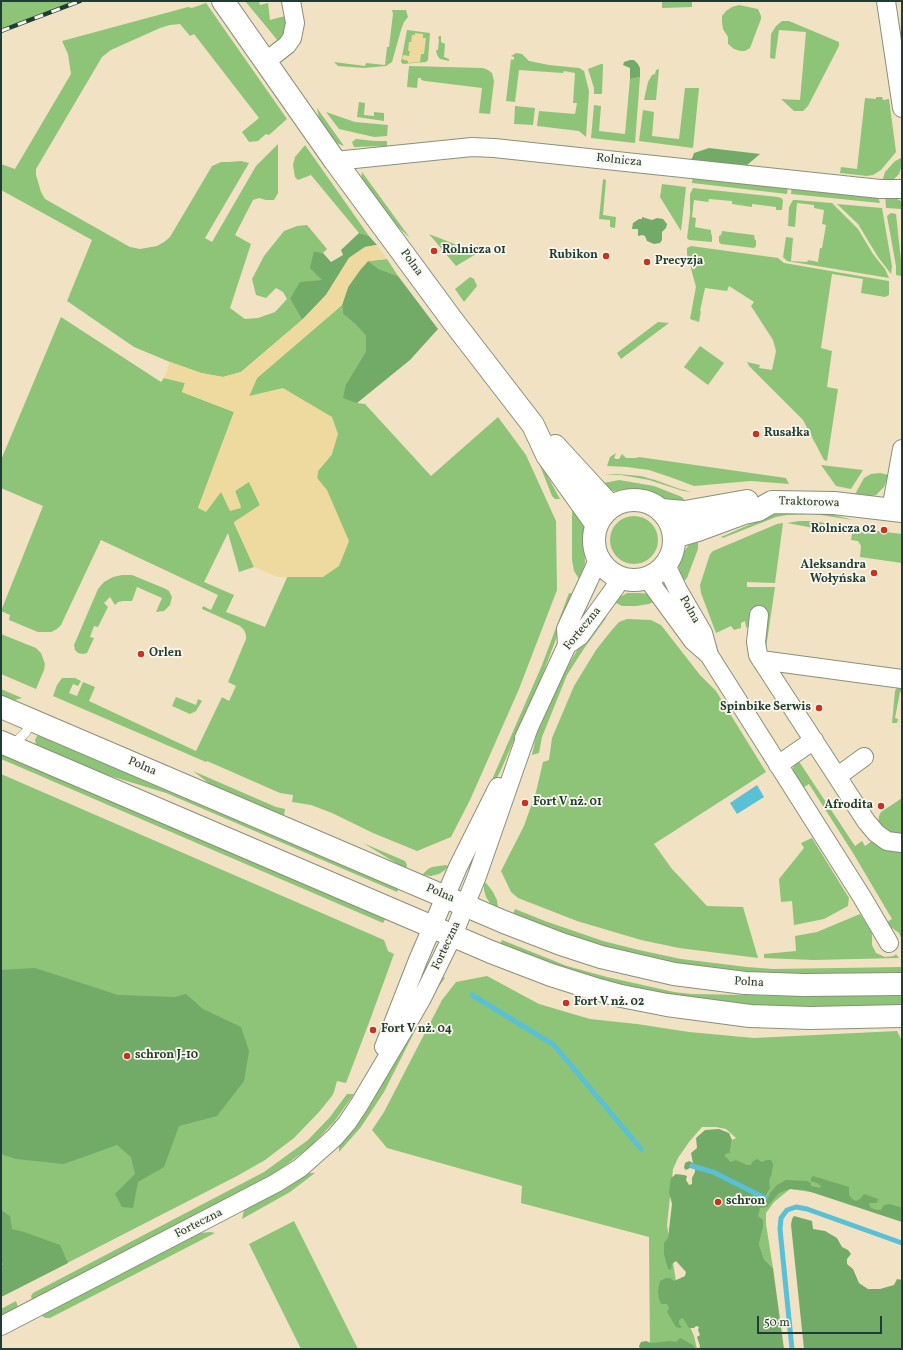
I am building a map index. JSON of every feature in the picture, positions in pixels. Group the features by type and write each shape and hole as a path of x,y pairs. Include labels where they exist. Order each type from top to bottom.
{"street":[{"name":"Polna","path":"223,1 335,160 452,320 536,430 547,455 597,525"},
{"path":"265,62 287,45 292,38 295,23 291,1"},
{"path":"886,1 902,108"},
{"name":"Rolnicza","path":"335,160 472,146 880,189 902,189"},
{"path":"536,430 544,434 611,507"},
{"path":"897,511 902,449"},
{"path":"634,500 646,502 661,510 672,527 674,537 674,547 671,557 666,565 647,578 635,580 622,578 611,572 603,565 595,546 597,525 601,516 611,507 622,502 634,500"},
{"path":"661,510 685,512 756,500 772,502"},
{"name":"Traktorowa","path":"674,537 744,513 758,510 772,502 834,503 897,511"},
{"path":"567,645 566,629 599,558"},
{"name":"Polna","path":"666,565 678,590 703,633 709,655"},
{"name":"Forteczna","path":"369,1088 404,994 458,867 529,728 567,645 580,636 622,578"},
{"name":"Polna","path":"647,578 693,641 709,655 858,890 889,943"},
{"path":"759,615 756,648 761,660 866,821 876,833 887,841 902,843"},
{"path":"761,660 902,679"},
{"name":"Polna","path":"1,707 528,932 575,949 674,974 716,980 763,984 902,984"},
{"name":"Forteczna","path":"1,1326 287,1176 300,1168 335,1137 359,1105 419,1003 453,935 477,876 529,728"},
{"path":"778,765 814,740"},
{"path":"4,743 523,965 603,991 667,1005 729,1014 765,1017 810,1018 902,1016"},
{"path":"838,776 864,757"}],"lane":[{"path":"4,743 18,740 26,732 32,720"}],"green space":[{"path":"1,1 80,1 1,29"},
{"path":"245,1 259,1 260,5 268,3 270,20 285,16 284,32 279,42"},
{"path":"662,1 692,1 692,7 662,8"},
{"path":"206,3 287,119 269,135 266,134 258,141 249,142 242,132 259,118 194,34 190,36 180,24 170,25 111,50 102,57 36,169 36,175 41,192 45,199 130,247 140,249 157,246 170,237 212,166 221,162 241,161 249,163 205,238 212,242 256,166 278,144 278,193 274,200 259,198 253,200 235,235 251,244 230,308 245,319 258,318 275,312 287,299 283,292 276,288 266,298 256,295 252,279 264,256 284,231 297,226 307,225 327,249 323,253 314,251 323,280 290,299 302,320 241,372 223,377 201,373 134,347 67,301 92,240 1,190 1,164 15,169 71,74 68,54 62,41 188,7 192,8"},
{"path":"739,5 758,9 761,16 750,48 745,51 734,49 728,44 728,37 723,29 722,22 722,16 726,11"},
{"path":"392,10 406,10 408,17 401,30 392,62 386,66 364,68 338,66 334,62 365,66 366,63 385,65 387,47 389,47 393,14"},
{"path":"782,21 789,21 839,42 839,46 808,106 803,111 794,111 781,99 800,100 806,32 779,30 775,59 770,58 771,34 776,26"},
{"path":"407,30 430,33 428,60 426,62 403,64 401,62"},
{"path":"439,36 441,36 441,42 445,44 444,57 449,59 449,61 440,59 437,55 436,50 438,50"},
{"path":"516,53 522,54 529,61 579,68 584,71 589,91 586,137 579,131 537,126 539,111 575,114 577,103 573,103 575,73 564,71 563,73 519,70 515,102 506,101 511,59 514,59 514,57 511,56"},
{"path":"634,60 638,64 640,68 640,77 630,79 630,68 623,65 624,62"},
{"path":"603,64 602,94 594,94 594,88 588,69"},
{"path":"409,66 483,68 488,70 492,73 494,81 490,114 479,113 482,88 425,81 421,80 421,78 418,78 417,88 407,87"},
{"path":"659,69 656,100 644,100 648,82 652,75 655,74 656,70"},
{"path":"640,77 635,143 591,138 594,105 601,106 599,131 625,134 630,79"},
{"path":"685,88 699,88 693,148 639,141 643,110 654,112 652,136 679,139"},
{"path":"876,97 882,97 883,100 889,99 896,152 881,170 873,175 867,176 840,173 841,167 857,169 865,98 876,99"},
{"path":"359,102 365,103 364,115 374,116 374,112 384,113 384,121 357,117"},
{"path":"515,106 535,108 533,125 514,124"},
{"path":"317,108 344,146 334,142 320,123"},
{"path":"326,112 355,122 388,125 387,136 374,137 339,129"},
{"path":"356,139 387,141 387,146 354,147 352,142"},
{"path":"305,145 369,236 359,233 311,175 298,180 295,177 293,165 295,157"},
{"path":"709,148 760,154 747,165 691,161 694,153"},
{"path":"901,158 902,165 899,174 892,181 882,182 885,172 895,161"},
{"path":"362,172 410,238 386,216 361,179"},
{"path":"693,175 788,185 787,194 692,183"},
{"path":"603,179 606,180 603,215 616,217 615,228 610,227 610,220 599,219"},
{"path":"662,184 686,187 681,231 660,197"},
{"path":"792,186 877,194 880,203 791,194"},
{"path":"693,188 778,197 783,200 782,210 776,210 776,207 752,204 752,207 732,204 732,201 709,199 708,202 694,200 692,217 696,218 695,227 711,230 712,242 689,240 687,238 690,214 690,194"},
{"path":"885,195 893,196 902,202 902,209 886,208"},
{"path":"793,200 832,203 858,229 873,254 885,269 889,278 787,261 783,257 786,237 793,238 791,261 807,262 808,260 818,262 826,225 822,224 824,210 814,208 814,205 797,203 795,227 788,226 789,207"},
{"path":"837,204 882,208 892,266 891,274 878,257 858,224"},
{"path":"891,213 896,214 902,270 901,276 896,275 896,266 887,216"},
{"path":"642,217 652,220 657,218 663,219 667,224 666,228 662,232 662,240 660,243 654,244 647,241 645,236 638,236 638,229 632,229 633,223 639,219 642,219"},
{"path":"722,231 754,235 756,246 754,248 721,244 719,242 719,236 721,235"},
{"path":"359,233 369,236 377,245 365,247 349,258 326,295 302,320 290,299 300,282 322,280 310,268 314,251 323,253 331,262 343,255 341,250"},
{"path":"429,234 457,245 486,248 456,266"},
{"path":"691,246 778,258 784,263 889,281 889,295 885,297 861,293 863,279 832,274 821,348 832,351 827,387 838,389 827,461 824,460 803,420 749,366 747,362 760,365 759,368 772,370 776,351 773,340 751,306 754,302 729,286 727,291 705,288 699,322 690,319 696,287 687,254 687,248"},
{"path":"387,259 398,276 379,269 368,261"},
{"path":"368,261 379,269 398,276 438,329 410,360 357,403 343,398 346,384 366,351 366,336 343,314 342,305 348,287"},
{"path":"470,277 474,279 477,286 464,302 455,289"},
{"path":"342,305 343,314 366,336 366,351 346,384 357,403 365,404 431,476 498,417 526,455 556,521 557,590 519,689 470,800 451,837 417,851 373,833 332,813 311,805 292,802 293,795 280,793 53,696 57,685 62,678 75,678 81,681 78,686 73,684 69,693 77,696 83,682 95,687 89,701 196,751 222,697 229,701 236,686 228,682 246,639 244,630 240,626 202,609 203,606 211,610 218,595 101,540 61,625 57,629 51,632 38,632 9,620 10,615 1,611 43,506 1,488 1,460 61,317 161,382 164,378 185,383 182,392 234,412 198,508 221,492 241,507 235,491 249,481 260,505 234,523 254,567 239,572 228,533 204,582 234,595 226,612 265,627 326,490 317,478 318,471 332,454 249,396 257,378"},
{"path":"658,322 669,323 621,359 617,353"},
{"path":"700,346 724,363 708,385 684,367"},
{"path":"535,453 560,499 555,499 552,496"},
{"path":"616,453 614,458 616,459 619,459 622,454 626,458 639,457 786,478 789,484 751,481 694,486 649,470 607,466 610,457"},
{"path":"821,465 863,470 851,489 836,486"},
{"path":"880,473 889,475 884,487 876,495 866,497 854,496 864,478 871,474"},
{"path":"617,474 641,476 692,492 683,491 649,480 621,475 605,475"},
{"path":"619,480 654,486 682,497 689,506 669,503 647,492 636,490 613,491 601,486 604,483"},
{"path":"573,508 584,523 585,564 579,579 574,571 572,560"},
{"path":"778,512 823,512 853,520 814,514 787,515 776,517 723,538 721,537"},
{"path":"629,516 639,516 651,523 658,535 658,545 651,557 639,564 629,564 621,560 614,553 610,545 610,535 614,527 621,520"},
{"path":"812,521 846,526 845,534 787,523"},
{"path":"783,523 775,583 747,582 747,587 775,587 765,655 749,628 746,627 745,621 741,623 741,628 734,630 731,626 716,633 701,593 700,585 710,554 713,551 777,524"},
{"path":"853,528 902,534 902,563 860,557 861,546 858,541 851,540"},
{"path":"698,537 698,549 687,578 681,584 679,562 690,543"},
{"path":"132,575 166,589 172,597 170,605 164,611 156,612 162,598 137,587 132,601 118,602 115,605 110,597 104,603 108,607 98,627 94,626 90,637 94,638 87,653 78,653 75,650 74,645 98,589 104,582 113,577"},
{"path":"569,593 573,594 542,676 500,772 480,807 542,665"},
{"path":"627,593 648,594 657,600 649,604 636,606 622,606 614,602"},
{"path":"603,615 606,618 567,675 542,737 539,753 532,755 536,736 560,680 576,652"},
{"path":"627,619 651,620 661,625 700,675 716,691 766,772 654,844 672,869 707,906 743,907 758,958 679,948 641,940 577,921 518,898 511,892 501,871 524,826 536,792 543,762 549,760 552,738 574,686 596,650 611,631 619,622"},
{"path":"1,634 36,648 41,653 45,664 36,689 1,674"},
{"path":"902,687 902,692 900,692 895,718 898,719 897,723 892,723 895,691"},
{"path":"1,689 22,698 15,700 1,696"},
{"path":"176,697 196,705 198,699 202,701 196,711 190,714 172,706"},
{"path":"40,735 399,888 397,892 166,793 94,771 36,745 35,740 37,736"},
{"path":"1,753 386,918 383,923 1,759"},
{"path":"798,760 855,846 862,841 865,846 873,840 902,850 902,950 899,933 892,928 882,925 892,919 853,853 809,784 801,789 794,781 794,763"},
{"path":"193,771 276,807 285,809 284,815 276,814 214,787"},
{"path":"1,774 384,940 388,951 394,954 346,1083 337,1081 332,1096 294,1138 265,1160 237,1176 3,1296 1,1293"},
{"path":"902,798 902,836 891,835 878,824 879,816 881,812"},
{"path":"812,838 849,898 848,906 824,919 794,925 792,901 781,902 779,879 804,848 801,843"},
{"path":"363,843 405,861 407,865 406,869"},
{"path":"448,866 445,870 439,874 431,876 422,875 432,867"},
{"path":"484,882 493,892 497,900 498,908 490,903 486,897"},
{"path":"515,909 603,941 681,959 773,969 902,967 902,974 839,975 746,973 681,964 638,956 578,940 513,914"},
{"path":"860,914 872,933 872,945 876,953 885,957 894,956 896,954 899,958 813,960 764,958 764,954 796,951 795,936 817,932"},
{"path":"502,940 567,966 607,977 674,992 691,994 801,996 902,994 902,1006 752,1006 708,1001 635,988 580,974 500,944"},
{"path":"35,968 118,995 175,997 186,994 203,1009 241,1027 249,1051 244,1081 217,1116 179,1126 164,1167 138,1182 133,1208 122,1207 115,1194 135,1174 131,1157 117,1145 64,1164 16,1159 1,1154 1,970"},
{"path":"442,976 445,978 434,993 384,1092 361,1127 339,1152 339,1145 357,1124 373,1100"},
{"path":"487,976 539,1004 590,1019 689,1032 754,1038 897,1031 902,1041 902,1221 817,1193 790,1189 774,1202 766,1213 766,1224 773,1268 764,1259 759,1244 763,1228 758,1216 731,1162 725,1157 726,1154 730,1153 732,1140 736,1138 726,1129 702,1127 689,1142 678,1158 673,1169 667,1225 679,1300 694,1336 697,1349 682,1349 682,1345 650,1349 649,1237 521,1203 522,1186 387,1148 372,1130 384,1112 442,1000 456,982"},
{"path":"347,1094 354,1094 334,1122 312,1145 282,1168 261,1181 32,1300 31,1296 33,1293 264,1172 308,1140 330,1117"},
{"path":"719,1129 729,1133 732,1140 730,1153 726,1154 725,1156 731,1162 736,1160 747,1165 751,1165 752,1162 757,1159 762,1162 771,1160 773,1164 769,1181 770,1188 766,1195 760,1197 756,1196 755,1198 760,1201 768,1198 770,1193 777,1185 786,1180 807,1181 811,1183 811,1186 820,1188 821,1186 811,1181 813,1176 849,1187 849,1195 856,1201 864,1194 878,1199 877,1203 870,1203 869,1205 871,1208 881,1210 884,1205 890,1204 902,1208 902,1222 805,1190 790,1189 779,1193 767,1207 760,1208 758,1216 763,1220 763,1228 759,1244 764,1259 773,1268 784,1349 699,1349 700,1346 697,1337 700,1335 698,1330 699,1327 696,1326 694,1328 689,1328 683,1318 679,1320 679,1324 682,1327 676,1327 667,1312 669,1308 667,1304 661,1304 659,1299 658,1290 660,1281 670,1278 674,1281 685,1276 686,1272 676,1261 672,1264 671,1270 668,1269 664,1254 664,1243 668,1238 672,1204 669,1192 671,1178 676,1174 684,1175 687,1176 686,1180 689,1185 692,1184 695,1168 686,1170 684,1168 685,1163 689,1161 693,1163 691,1153 697,1148 696,1138 705,1130"},
{"path":"310,1173 315,1173 290,1192 242,1219 244,1210"},
{"path":"1,1210 10,1216 12,1229 60,1245 68,1263 1,1297 1,1265 3,1265 1,1259"},
{"path":"794,1216 812,1221 813,1229 825,1231 837,1238 842,1247 848,1250 851,1254 847,1259 847,1264 853,1269 859,1283 868,1289 880,1289 894,1285 897,1279 902,1280 902,1349 804,1349 791,1225"},
{"path":"294,1221 358,1349 301,1349 249,1244"},
{"path":"200,1233 215,1233 50,1318 45,1318 41,1315"},
{"path":"16,1301 18,1307 1,1316 1,1309"},
{"path":"680,1338 693,1345 695,1349 640,1349 639,1346 641,1342 646,1341 651,1343 670,1341 676,1342"}],"sand":[{"path":"415,33 423,34 423,38 426,38 424,54 421,54 420,62 408,63 408,61 402,59 403,55 409,56 409,42 411,42 412,35 415,35"},
{"path":"377,245 387,259 368,261 348,287 342,305 257,378 249,396 283,388 332,417 338,434 332,454 318,471 317,478 327,490 349,541 339,566 323,577 278,577 254,567 234,522 260,505 249,482 235,491 241,508 230,511 221,492 206,512 198,508 234,412 182,392 185,383 164,378 170,362 201,373 223,377 241,372 302,320 326,295 349,258 365,247"}],"water":[{"path":"757,785 764,797 737,814 730,803"}],"waterway":[{"path":"472,995 554,1045 641,1149"},
{"path":"692,1166 713,1172 765,1198"},
{"path":"792,1349 780,1229 781,1218 787,1210 796,1207 807,1209 902,1243"}],"railway":[{"path":"1,31 80,1"}],"place":[{"name":"Rolnicza 01","path":"434,251"},
{"name":"Rubikon","path":"606,256"},
{"name":"Precyzja","path":"647,262"},
{"name":"Rusałka","path":"756,434"},
{"name":"Rolnicza 02","path":"884,530"},
{"name":"Aleksandra Wołyńska","path":"874,573"},
{"name":"Orlen","path":"141,654"},
{"name":"Spinbike Serwis","path":"819,708"},
{"name":"Fort V nż. 01","path":"525,803"},
{"name":"Afrodita","path":"881,806"},
{"name":"Fort V nż. 02","path":"566,1003"},
{"name":"Fort V nż. 04","path":"373,1030"},
{"name":"schron J-10","path":"127,1056"},
{"name":"schron","path":"718,1202"}]}
